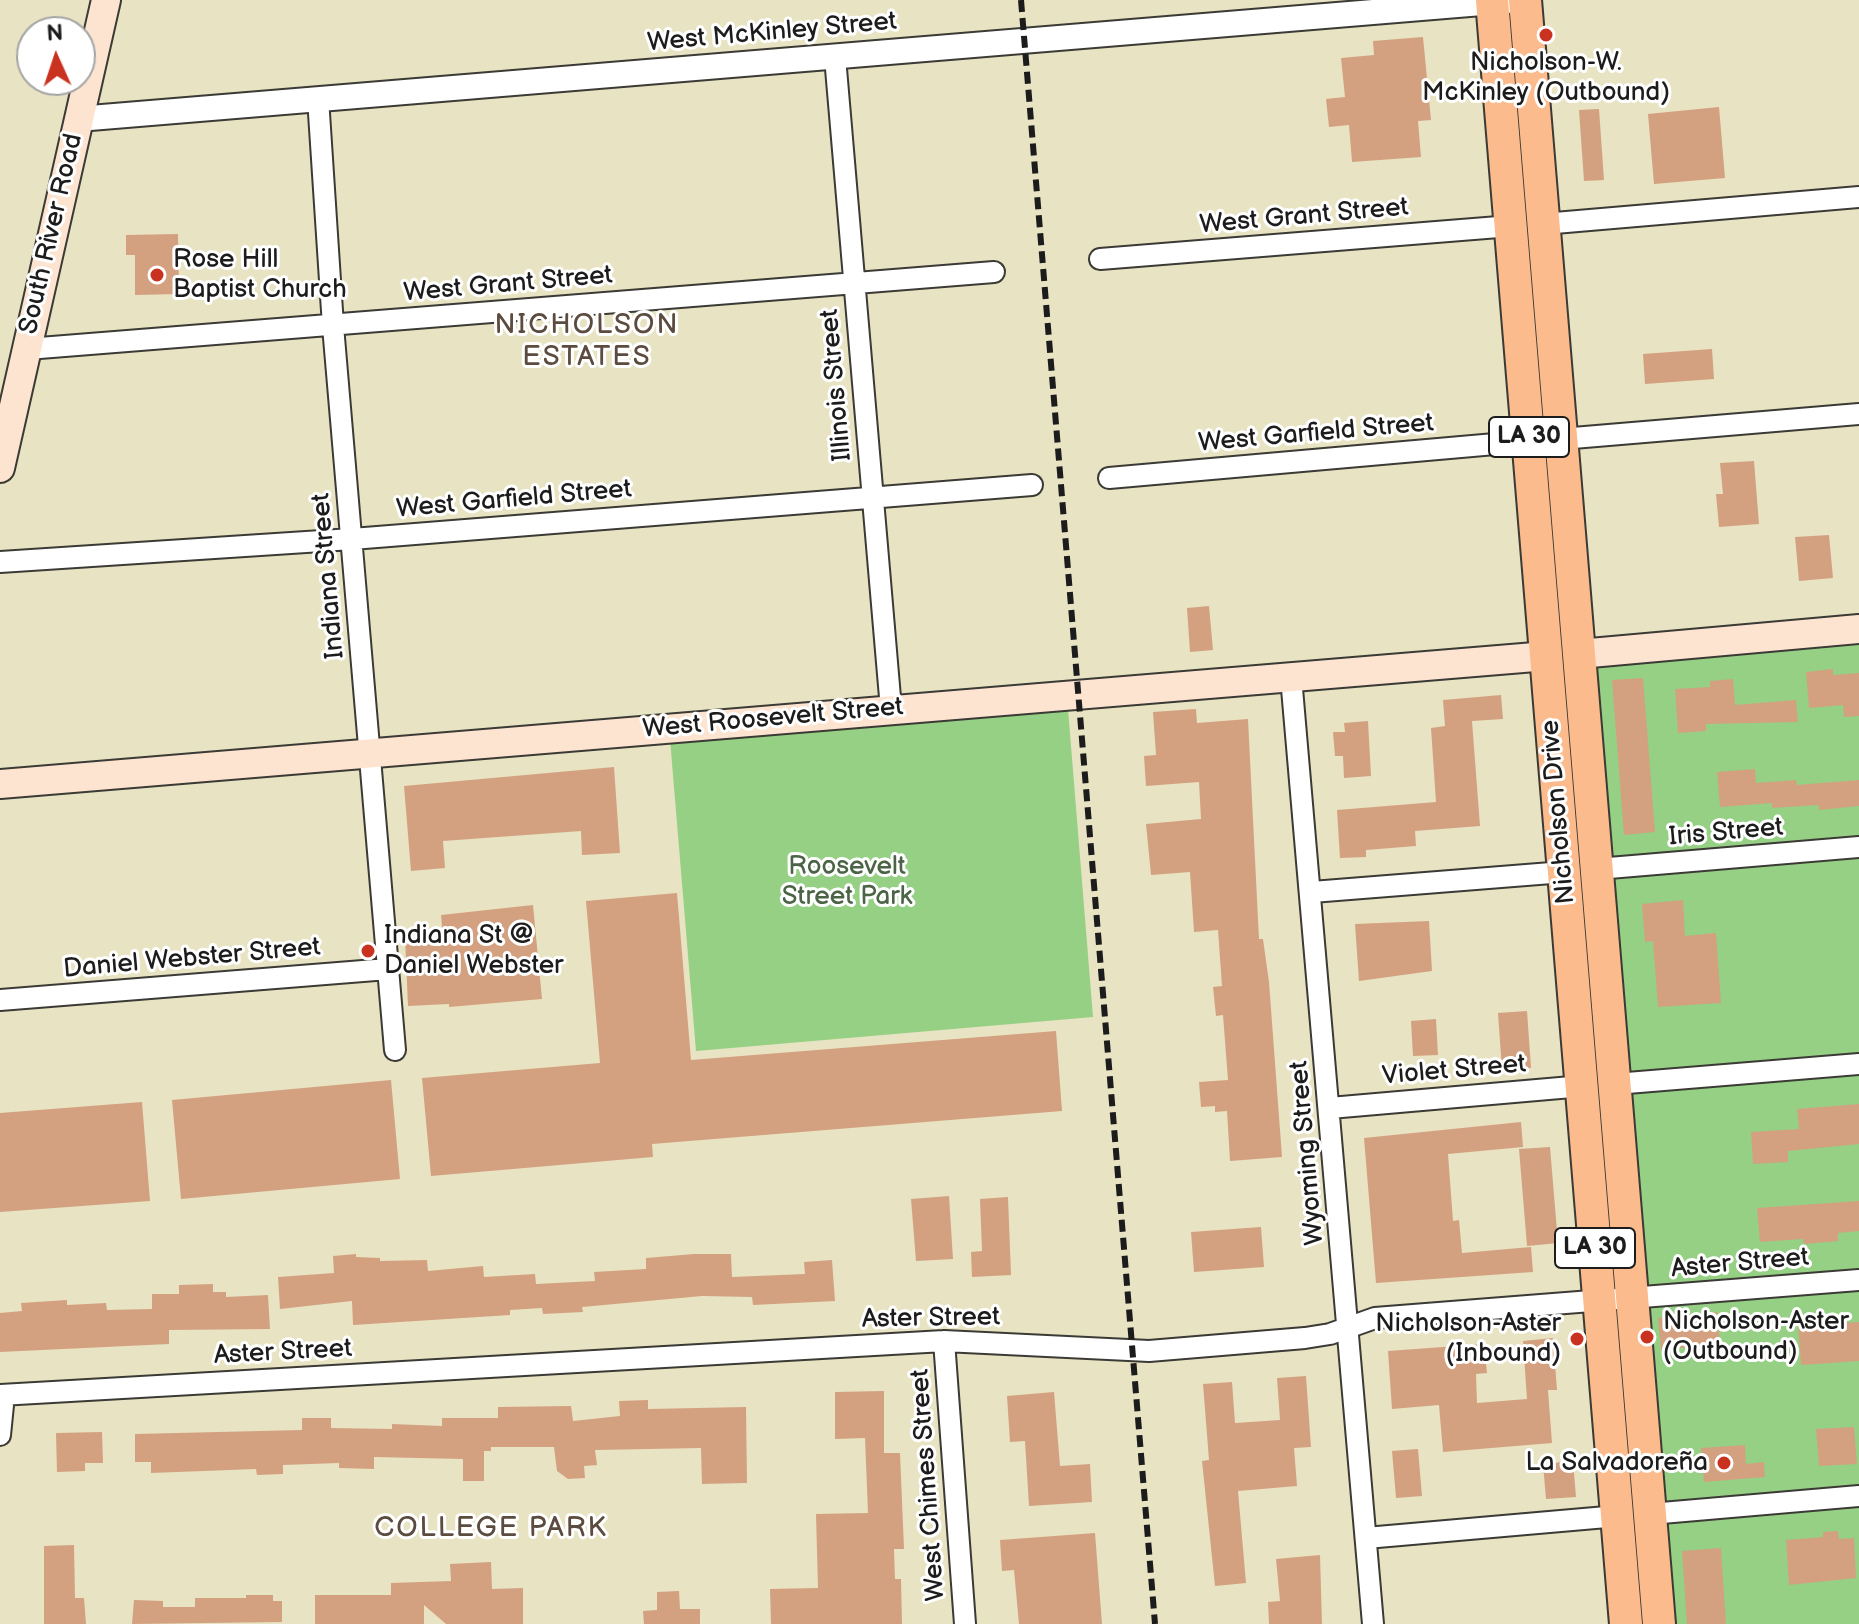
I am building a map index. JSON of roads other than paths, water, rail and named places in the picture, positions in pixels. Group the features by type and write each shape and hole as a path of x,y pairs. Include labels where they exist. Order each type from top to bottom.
{"main road":[{"name":"South River Road","path":"0,468 106,0"},
{"name":"Nicholson Drive","path":"1525,0 1659,1624"},
{"name":"Nicholson Drive","path":"1501,1 1511,226 1626,1624"},
{"path":"1534,499 1564,639 1579,654 1859,629"},
{"path":"1547,656 1558,672 1574,766 1592,813"},
{"name":"West Roosevelt Street","path":"0,784 1547,656"}],"street":[{"name":"West McKinley Street","path":"78,119 1501,1"},
{"name":"Illinois Street","path":"835,57 891,709"},
{"name":"Indiana Street","path":"318,98 333,326 395,1050"},
{"path":"1543,224 1859,197"},
{"name":"West Grant Street","path":"1100,259 1511,226"},
{"name":"West Grant Street","path":"27,349 994,272"},
{"path":"1561,439 1859,414"},
{"name":"West Garfield Street","path":"1109,478 1529,441"},
{"name":"West Garfield Street","path":"0,562 352,539 1032,485"},
{"name":"Wyoming Street","path":"1291,677 1373,1624"},
{"name":"Iris Street","path":"1597,869 1859,847"},
{"path":"1312,892 1564,872"},
{"name":"Daniel Webster Street","path":"0,1000 388,969"},
{"path":"1615,1084 1859,1064"},
{"name":"Violet Street","path":"1330,1108 1583,1086"},
{"name":"Aster Street","path":"2,1395 944,1341 1149,1351 1305,1338 1349,1328 1375,1318 1859,1280"},
{"name":"West Chimes Street","path":"944,1341 965,1624"},
{"path":"0,1435 2,1395"},
{"path":"1650,1514 1859,1496"},
{"path":"1366,1538 1618,1516"}],"railway":[{"path":"1021,0 1155,1624"}],"place":[{"name":"Nicholson-W. McKinley (Outbound)","path":"1546,35"},
{"name":"Rose Hill Baptist Church","path":"157,275"},
{"name":"Indiana St @ Daniel Webster","path":"368,951"},
{"name":"Nicholson-Aster (Outbound)","path":"1647,1337"},
{"name":"Nicholson-Aster (Inbound)","path":"1577,1339"},
{"name":"La Salvadoreña","path":"1724,1463"}],"district":[{"name":"NICHOLSON ESTATES","path":"587,342"},
{"name":"COLLEGE PARK","path":"491,1529"}],"park label":[{"name":"Roosevelt Street Park","path":"847,882"}]}
